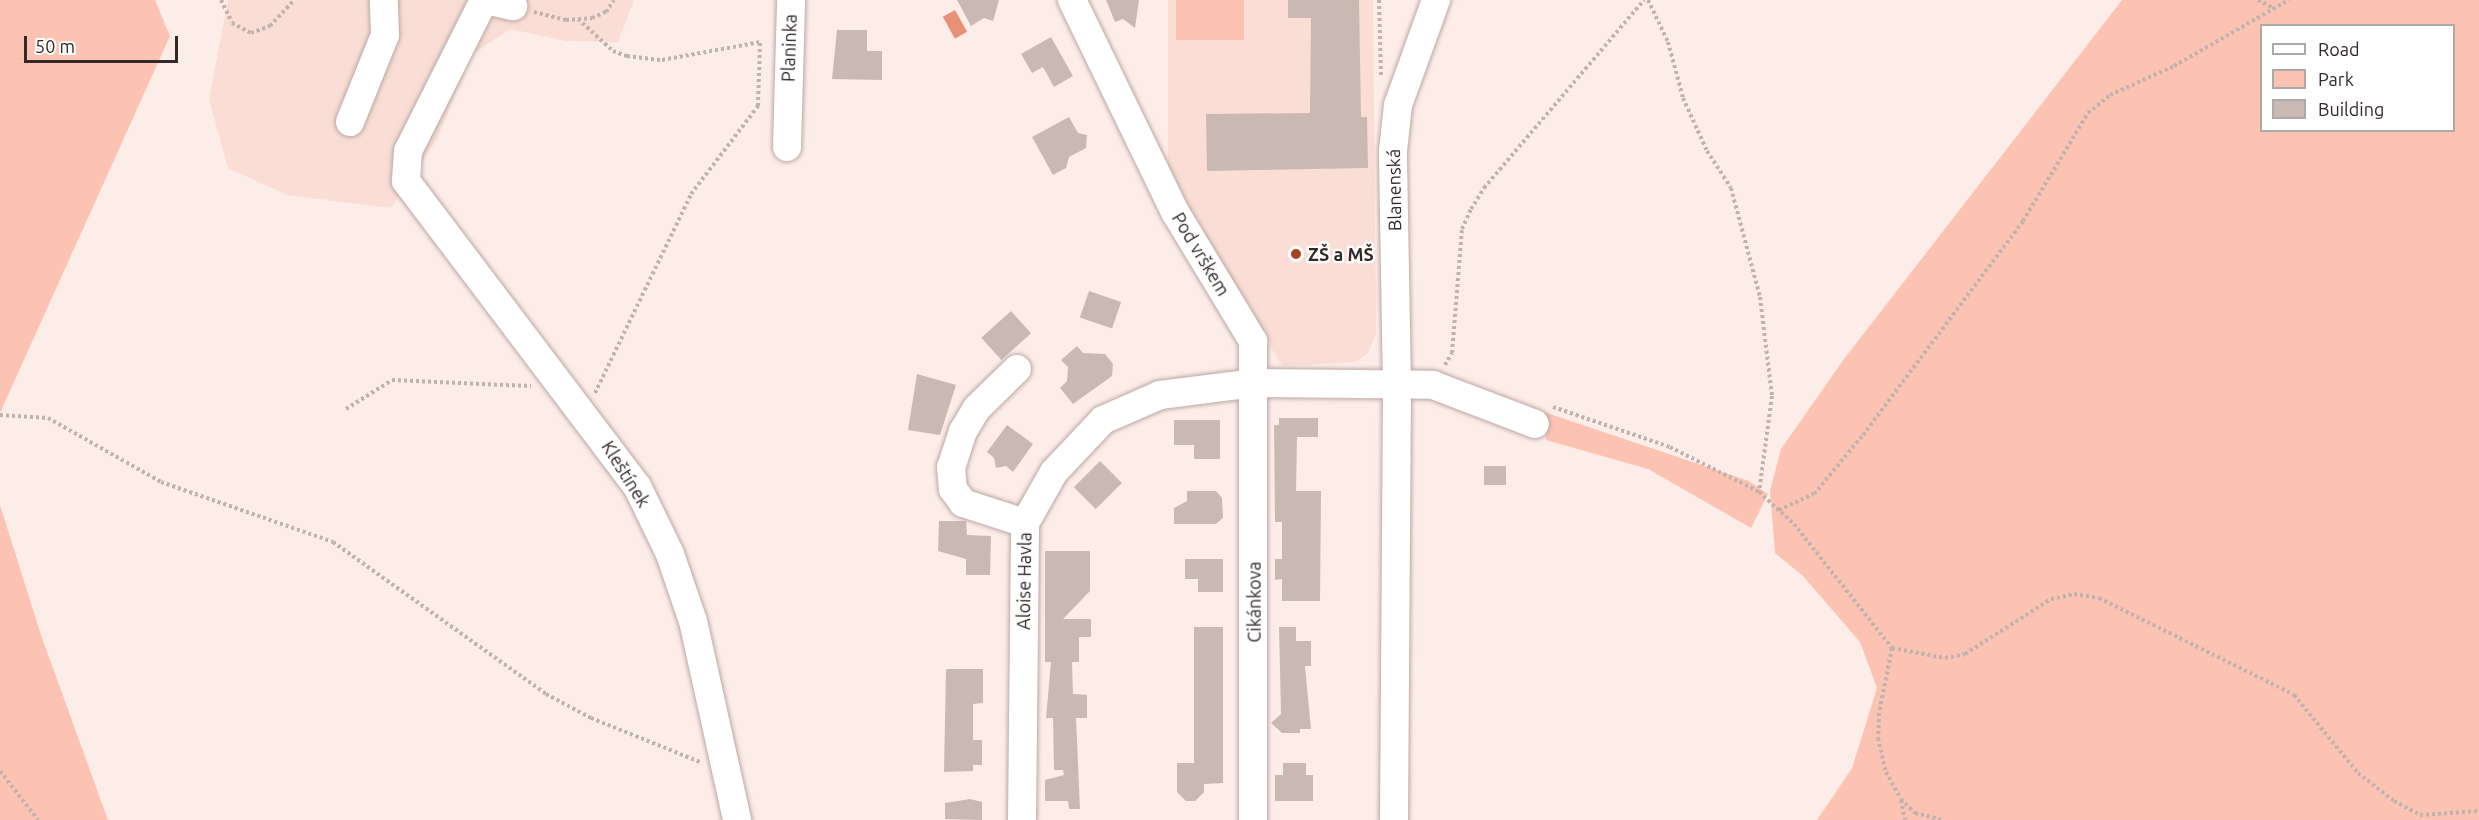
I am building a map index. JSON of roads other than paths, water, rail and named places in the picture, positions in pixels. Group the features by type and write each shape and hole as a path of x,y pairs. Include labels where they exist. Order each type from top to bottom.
{"street":[{"path":"350,122 385,35 384,0"},
{"name":"Planinka","path":"787,147 798,96 791,0"},
{"name":"Pod vrškem","path":"1072,0 1170,203 1253,341 1255,383"},
{"name":"Blanenská","path":"1394,820 1397,387 1394,124 1436,0"},
{"name":"Kleštínek","path":"494,2 411,143 406,181 459,256 565,387 637,486 670,554 693,621 728,770 737,820"},
{"path":"1017,369 977,408 963,431 951,468 953,489 963,504 1024,523"},
{"path":"1255,383 1397,387 1434,385 1542,415"},
{"name":"Aloise Havla","path":"1022,820 1024,523 1054,472 1104,420 1160,395 1255,383"},
{"name":"Cikánkova","path":"1253,820 1255,383"}],"place":[{"name":"ZŠ a MŠ","path":"1296,254"}]}
